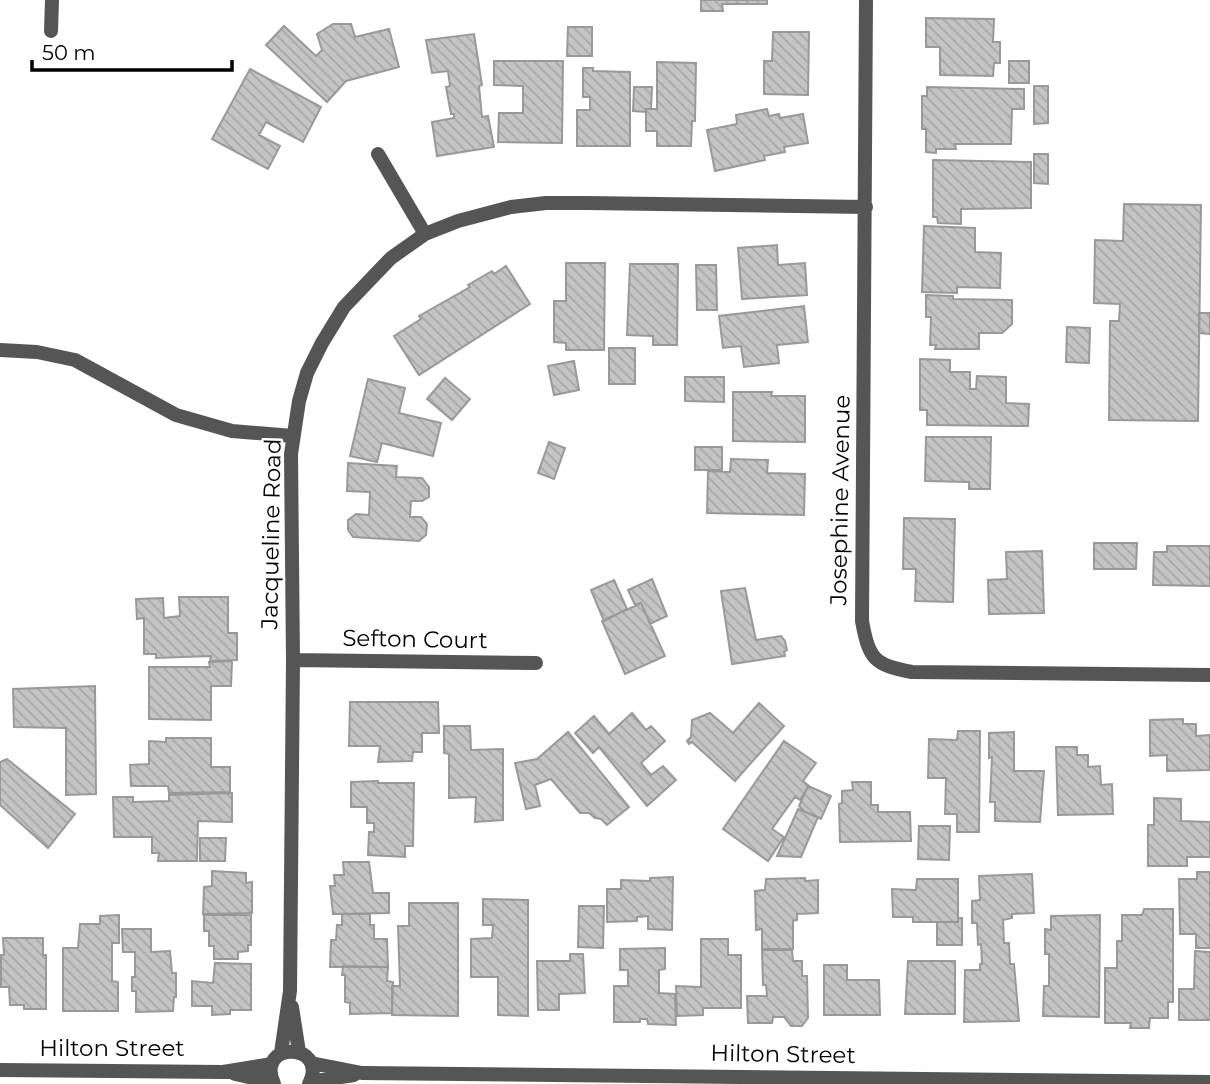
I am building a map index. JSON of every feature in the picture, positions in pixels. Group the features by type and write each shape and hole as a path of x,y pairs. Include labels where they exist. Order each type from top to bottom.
{"street":[{"path":"51,31 52,0"},
{"name":"Josephine Avenue","path":"866,0 862,621 866,643 873,658 891,668 912,672 1210,675"},
{"path":"378,154 425,234"},
{"name":"Jacqueline Road","path":"299,1052 290,991 293,660 291,454 299,401 307,373 344,307 391,258 425,234 487,213 546,203 866,207"},
{"path":"0,350 37,352 75,360 176,415 232,431 293,436"},
{"name":"Sefton Court","path":"293,660 536,663"},
{"name":"Jacqueline Road","path":"273,1083 290,991"},
{"name":"Hilton Street","path":"223,1072 276,1058 287,1051 299,1052"},
{"path":"299,1052 311,1063 313,1070 309,1083"},
{"name":"Hilton Street","path":"311,1063 362,1073 1208,1081"},
{"name":"Hilton Street","path":"0,1070 223,1072 273,1083"},
{"name":"Hilton Street","path":"309,1083 362,1073"}],"building":[{"path":"701,0 767,0 767,4 722,4 723,11 701,11"},
{"path":"926,18 994,19 993,42 1000,42 1000,63 994,63 993,76 940,75 940,47 926,47"},
{"path":"333,24 351,24 355,37 389,29 399,67 346,81 327,102 266,45 284,26 316,56 322,50 317,34"},
{"path":"568,27 592,27 592,56 567,56"},
{"path":"773,32 809,32 808,95 764,94 764,61 772,61"},
{"path":"474,34 482,85 479,86 482,117 488,116 494,147 437,156 432,122 454,118 454,114 451,114 446,87 450,86 448,71 432,73 426,40"},
{"path":"494,61 563,61 562,143 498,142 499,113 523,113 523,86 494,85"},
{"path":"1009,61 1029,61 1029,83 1009,83"},
{"path":"657,62 696,63 695,121 692,121 691,146 657,146 657,131 646,131 646,109 657,109"},
{"path":"583,68 593,68 593,71 630,72 630,146 577,146 577,110 590,110 590,97 583,97"},
{"path":"250,69 321,107 303,142 266,122 259,135 280,146 268,169 212,139"},
{"path":"1034,86 1048,86 1048,123 1034,124"},
{"path":"634,87 652,87 651,109 646,109 646,112 633,111"},
{"path":"927,87 1024,89 1024,109 1012,109 1011,144 955,144 956,149 926,152 926,129 922,129 922,96 927,96"},
{"path":"767,109 769,116 779,114 780,118 803,114 808,143 784,147 785,152 764,156 765,160 715,171 707,130 737,124 736,115"},
{"path":"1034,154 1048,154 1048,184 1034,183"},
{"path":"933,160 1031,162 1031,208 961,209 961,224 938,223 937,217 933,217"},
{"path":"1124,204 1201,205 1198,421 1109,420 1110,321 1119,321 1120,304 1094,303 1095,240 1123,241"},
{"path":"924,226 975,228 975,252 1001,253 1000,288 957,287 957,293 922,292"},
{"path":"777,245 778,265 805,263 807,295 742,299 738,248"},
{"path":"566,263 605,263 604,350 566,350 566,343 554,342 554,301 566,301"},
{"path":"630,264 678,264 677,345 653,345 653,336 627,335"},
{"path":"696,265 716,265 717,310 697,310"},
{"path":"506,266 530,304 419,375 394,336 421,319 419,316 470,287 468,285"},
{"path":"926,295 953,296 953,299 1012,300 1012,324 1002,333 979,333 979,349 935,349 936,345 930,345 931,317 926,317"},
{"path":"804,306 808,342 777,345 779,363 744,367 741,346 723,348 719,316"},
{"path":"1199,313 1210,313 1210,334 1199,333"},
{"path":"1067,327 1090,328 1089,363 1066,362"},
{"path":"609,348 635,348 635,384 609,384"},
{"path":"920,359 950,360 950,372 970,372 970,389 976,389 977,376 1006,377 1006,403 1029,404 1028,426 927,425 927,410 920,410"},
{"path":"574,361 579,390 554,395 548,366"},
{"path":"685,377 724,377 724,402 685,401"},
{"path":"445,378 470,399 452,420 427,399"},
{"path":"368,379 405,388 399,413 441,423 433,456 382,443 377,462 350,456"},
{"path":"733,392 772,392 771,396 805,396 805,442 733,441"},
{"path":"926,437 991,437 990,489 969,489 969,482 925,481"},
{"path":"549,442 565,448 554,479 538,473"},
{"path":"695,447 722,447 722,470 695,470"},
{"path":"731,459 768,460 767,473 805,474 804,515 707,513 708,471 730,472"},
{"path":"348,463 397,466 396,477 422,478 429,487 429,497 422,501 411,501 410,517 421,517 427,524 426,535 419,541 353,537 348,530 348,520 356,514 369,515 370,492 347,491"},
{"path":"904,518 955,519 953,602 915,601 916,569 903,569"},
{"path":"1094,543 1137,543 1136,569 1094,569"},
{"path":"1167,546 1210,546 1210,586 1153,585 1154,552 1167,552"},
{"path":"1042,551 1044,613 989,614 988,580 1007,579 1006,552"},
{"path":"652,579 667,616 650,624 641,603 635,605 628,590"},
{"path":"614,580 627,609 604,621 591,590"},
{"path":"745,588 756,640 781,636 787,650 784,652 785,656 732,664 721,591"},
{"path":"179,597 228,597 228,633 237,633 237,660 210,661 211,656 156,658 156,654 144,654 144,618 137,619 136,599 163,598 164,618 180,616"},
{"path":"641,603 665,656 625,674 602,621"},
{"path":"232,661 231,686 211,686 211,720 149,719 149,667 210,667 209,662"},
{"path":"95,686 96,794 66,795 66,728 14,727 13,689"},
{"path":"350,702 438,702 439,733 422,733 422,752 413,752 412,761 378,762 380,746 349,746"},
{"path":"759,703 784,726 735,781 692,742 689,744 687,741 691,737 692,720 710,713 733,733"},
{"path":"632,713 646,730 651,726 665,741 641,763 651,775 663,766 676,780 647,806 599,747 593,753 575,733 594,716 609,734"},
{"path":"1183,719 1183,724 1196,724 1196,736 1210,735 1210,770 1167,771 1167,755 1150,756 1150,720"},
{"path":"444,726 470,726 471,750 503,749 503,820 475,822 476,797 449,798 449,754 444,753"},
{"path":"958,731 980,731 979,832 957,832 957,814 945,814 946,778 928,778 929,739 957,740"},
{"path":"568,732 629,807 607,825 589,813 580,813 551,779 535,785 540,806 526,809 515,763 537,759"},
{"path":"1014,732 1014,771 1044,771 1040,822 995,821 995,802 990,802 992,757 989,758 989,733"},
{"path":"166,738 211,738 211,767 230,767 230,792 169,793 168,786 131,786 130,765 149,764 149,741 166,742"},
{"path":"784,741 816,763 803,781 809,786 800,800 795,797 772,829 784,837 768,861 723,829"},
{"path":"1056,747 1077,747 1077,755 1088,755 1088,767 1100,766 1101,785 1112,784 1113,814 1058,815"},
{"path":"7,759 75,814 48,848 0,805 0,762"},
{"path":"351,782 414,783 413,846 405,846 405,857 368,855 369,832 374,832 374,823 367,823 367,807 351,807"},
{"path":"852,782 871,782 871,805 878,805 878,812 910,812 911,841 840,842 839,804 842,803 842,791 853,790"},
{"path":"808,786 831,796 821,819 805,812 799,806"},
{"path":"232,793 232,822 198,821 197,861 158,861 159,853 152,853 152,837 114,837 113,797 133,797 133,802 169,801 169,795"},
{"path":"1154,798 1181,799 1181,821 1210,822 1210,857 1187,857 1187,866 1148,866 1148,825 1154,825"},
{"path":"798,809 818,817 801,857 777,856"},
{"path":"919,826 950,826 949,860 918,859"},
{"path":"200,838 226,838 225,861 200,861"},
{"path":"343,862 369,862 373,893 389,893 389,913 333,914 330,886 335,886 334,875 344,875"},
{"path":"212,871 246,873 246,883 252,882 252,913 203,914 204,887 212,886"},
{"path":"1197,872 1210,872 1210,948 1196,948 1196,934 1180,934 1179,879 1197,879"},
{"path":"1032,874 1034,913 1012,914 1012,918 1003,920 1004,943 1009,943 1010,964 1014,964 1019,1021 964,1022 965,970 980,970 982,964 977,923 972,923 972,901 980,900 979,876"},
{"path":"673,877 672,930 648,929 648,916 637,917 637,921 607,922 607,889 621,889 621,880 650,881 650,878"},
{"path":"805,878 805,881 818,880 818,913 797,914 797,920 793,921 793,949 762,949 762,929 756,930 755,891 765,890 766,879"},
{"path":"917,879 958,879 958,922 913,922 913,917 893,917 892,889 916,890"},
{"path":"483,899 528,900 528,1016 498,1015 498,977 471,977 471,939 492,938 493,925 483,925"},
{"path":"409,903 458,903 458,1016 392,1015 392,986 400,986 398,926 409,926"},
{"path":"579,906 604,906 603,948 578,947"},
{"path":"1144,909 1173,909 1173,1002 1168,1002 1168,1018 1150,1018 1149,1028 1130,1028 1131,1023 1105,1023 1105,968 1117,968 1117,941 1122,941 1122,915 1142,915"},
{"path":"342,914 370,914 370,925 374,925 374,939 387,939 388,967 330,967 331,940 336,940 337,925 342,925"},
{"path":"119,915 119,943 112,943 112,981 118,982 118,1011 63,1011 63,948 78,948 80,924 100,924 100,916"},
{"path":"204,915 251,915 251,945 248,945 248,951 238,952 238,959 214,959 214,946 209,946 209,931 204,931"},
{"path":"1100,915 1099,1017 1043,1016 1044,986 1049,986 1049,954 1045,954 1045,929 1051,930 1051,916"},
{"path":"958,918 962,918 962,945 937,945 937,922 958,922"},
{"path":"122,929 151,929 151,952 170,951 172,973 176,973 173,1011 136,1012 136,991 132,991 135,952 123,952"},
{"path":"3,938 43,938 43,955 46,955 46,1009 24,1009 24,1005 10,1005 9,987 1,987"},
{"path":"701,939 728,939 728,955 741,955 741,1008 703,1008 703,1015 677,1016 676,986 701,987"},
{"path":"665,948 665,969 659,970 659,993 675,994 676,1025 648,1024 647,1019 640,1019 640,1022 614,1022 614,986 628,986 628,970 620,970 620,949"},
{"path":"762,950 792,950 793,961 802,961 802,976 807,976 808,1018 802,1026 791,1026 784,1017 773,1017 772,1023 748,1023 747,996 767,996 766,985 763,985"},
{"path":"1195,951 1210,952 1210,1020 1179,1020 1179,989 1194,989"},
{"path":"570,954 583,954 585,993 559,994 559,1010 538,1010 537,961 570,961"},
{"path":"908,961 955,961 955,1014 905,1014"},
{"path":"215,963 251,964 251,1010 230,1010 230,1014 212,1015 212,1006 192,1006 192,981 213,983"},
{"path":"824,965 847,965 847,980 879,980 880,1015 824,1015"},
{"path":"343,966 388,967 387,981 393,982 392,1013 350,1014 350,1003 345,1002"}]}
